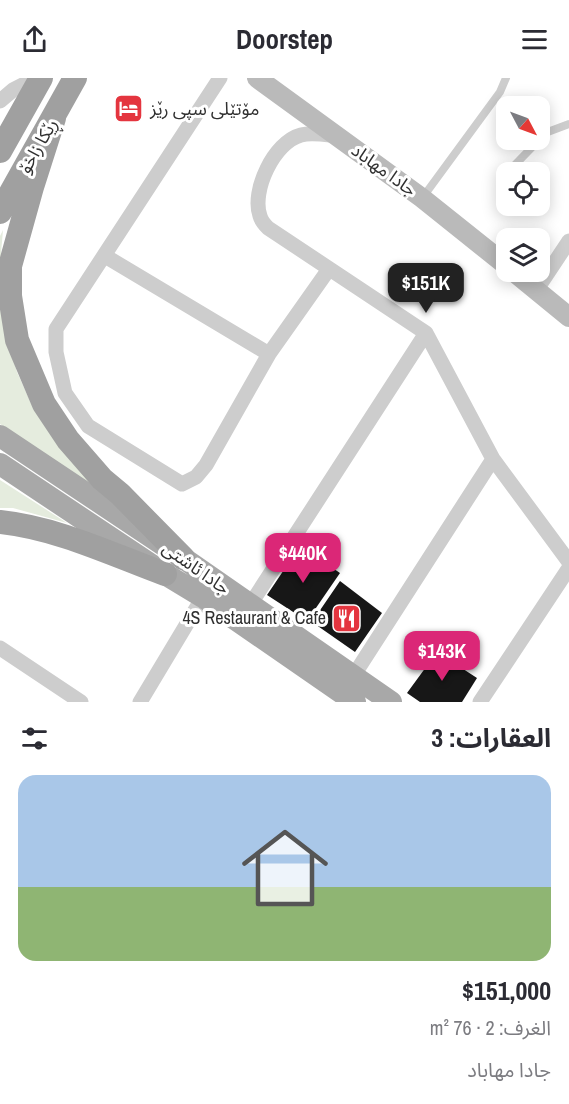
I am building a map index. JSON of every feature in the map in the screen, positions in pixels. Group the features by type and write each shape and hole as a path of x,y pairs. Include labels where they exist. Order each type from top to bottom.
{"highway":[{"name":"ڕێکا زاخۆ","path":"0,151 41,78"},
{"name":"ڕێکا زاخۆ","path":"0,212 75,78"},
{"path":"54,118 10,266 10,296 17,340 44,404 68,440 94,471 183,558"},
{"path":"0,522 28,525 49,531 165,574"}],"main road":[{"name":"جادا مهاباد","path":"258,78 422,198 496,257"},
{"path":"528,282 569,317"},
{"name":"جادا ئاشتی","path":"0,436 183,558 391,702"},
{"name":"جادا ئاشتی","path":"0,464 203,597 355,702"}],"street":[{"path":"0,101 13,90 36,78"},
{"path":"220,78 56,329 56,352 65,393 88,426 182,484 196,477 206,465 269,354 329,269"},
{"path":"338,136 302,134 287,141 273,158 263,176 258,201 260,217 268,228 426,333 493,459 569,562"},
{"path":"537,289 569,241"},
{"path":"105,256 269,354"},
{"path":"250,605 426,333"},
{"path":"354,675 493,459"},
{"path":"480,702 569,568"},
{"path":"141,702 203,597"},
{"path":"0,648 81,702"}],"lane":[{"path":"422,198 500,92 506,78"},
{"path":"550,131 569,124"},
{"path":"518,162 530,150"}],"shaded area":[{"path":"3,230 0,265 0,236"},
{"path":"0,265 5,331 17,372 34,410 104,496 0,424"},
{"path":"0,480 67,523 13,508 0,508"}],"building":[{"path":"300,546 340,573 307,621 267,595"},
{"name":"4S Restaurant & Cafe","path":"340,581 382,613 355,652 312,622"},
{"path":"437,652 477,678 462,702 420,702 407,693"}],"place":[{"name":"مۆتێلی سپی رێز","path":"129,109"},
{"name":"4S Restaurant & Cafe","path":"347,618"}]}
